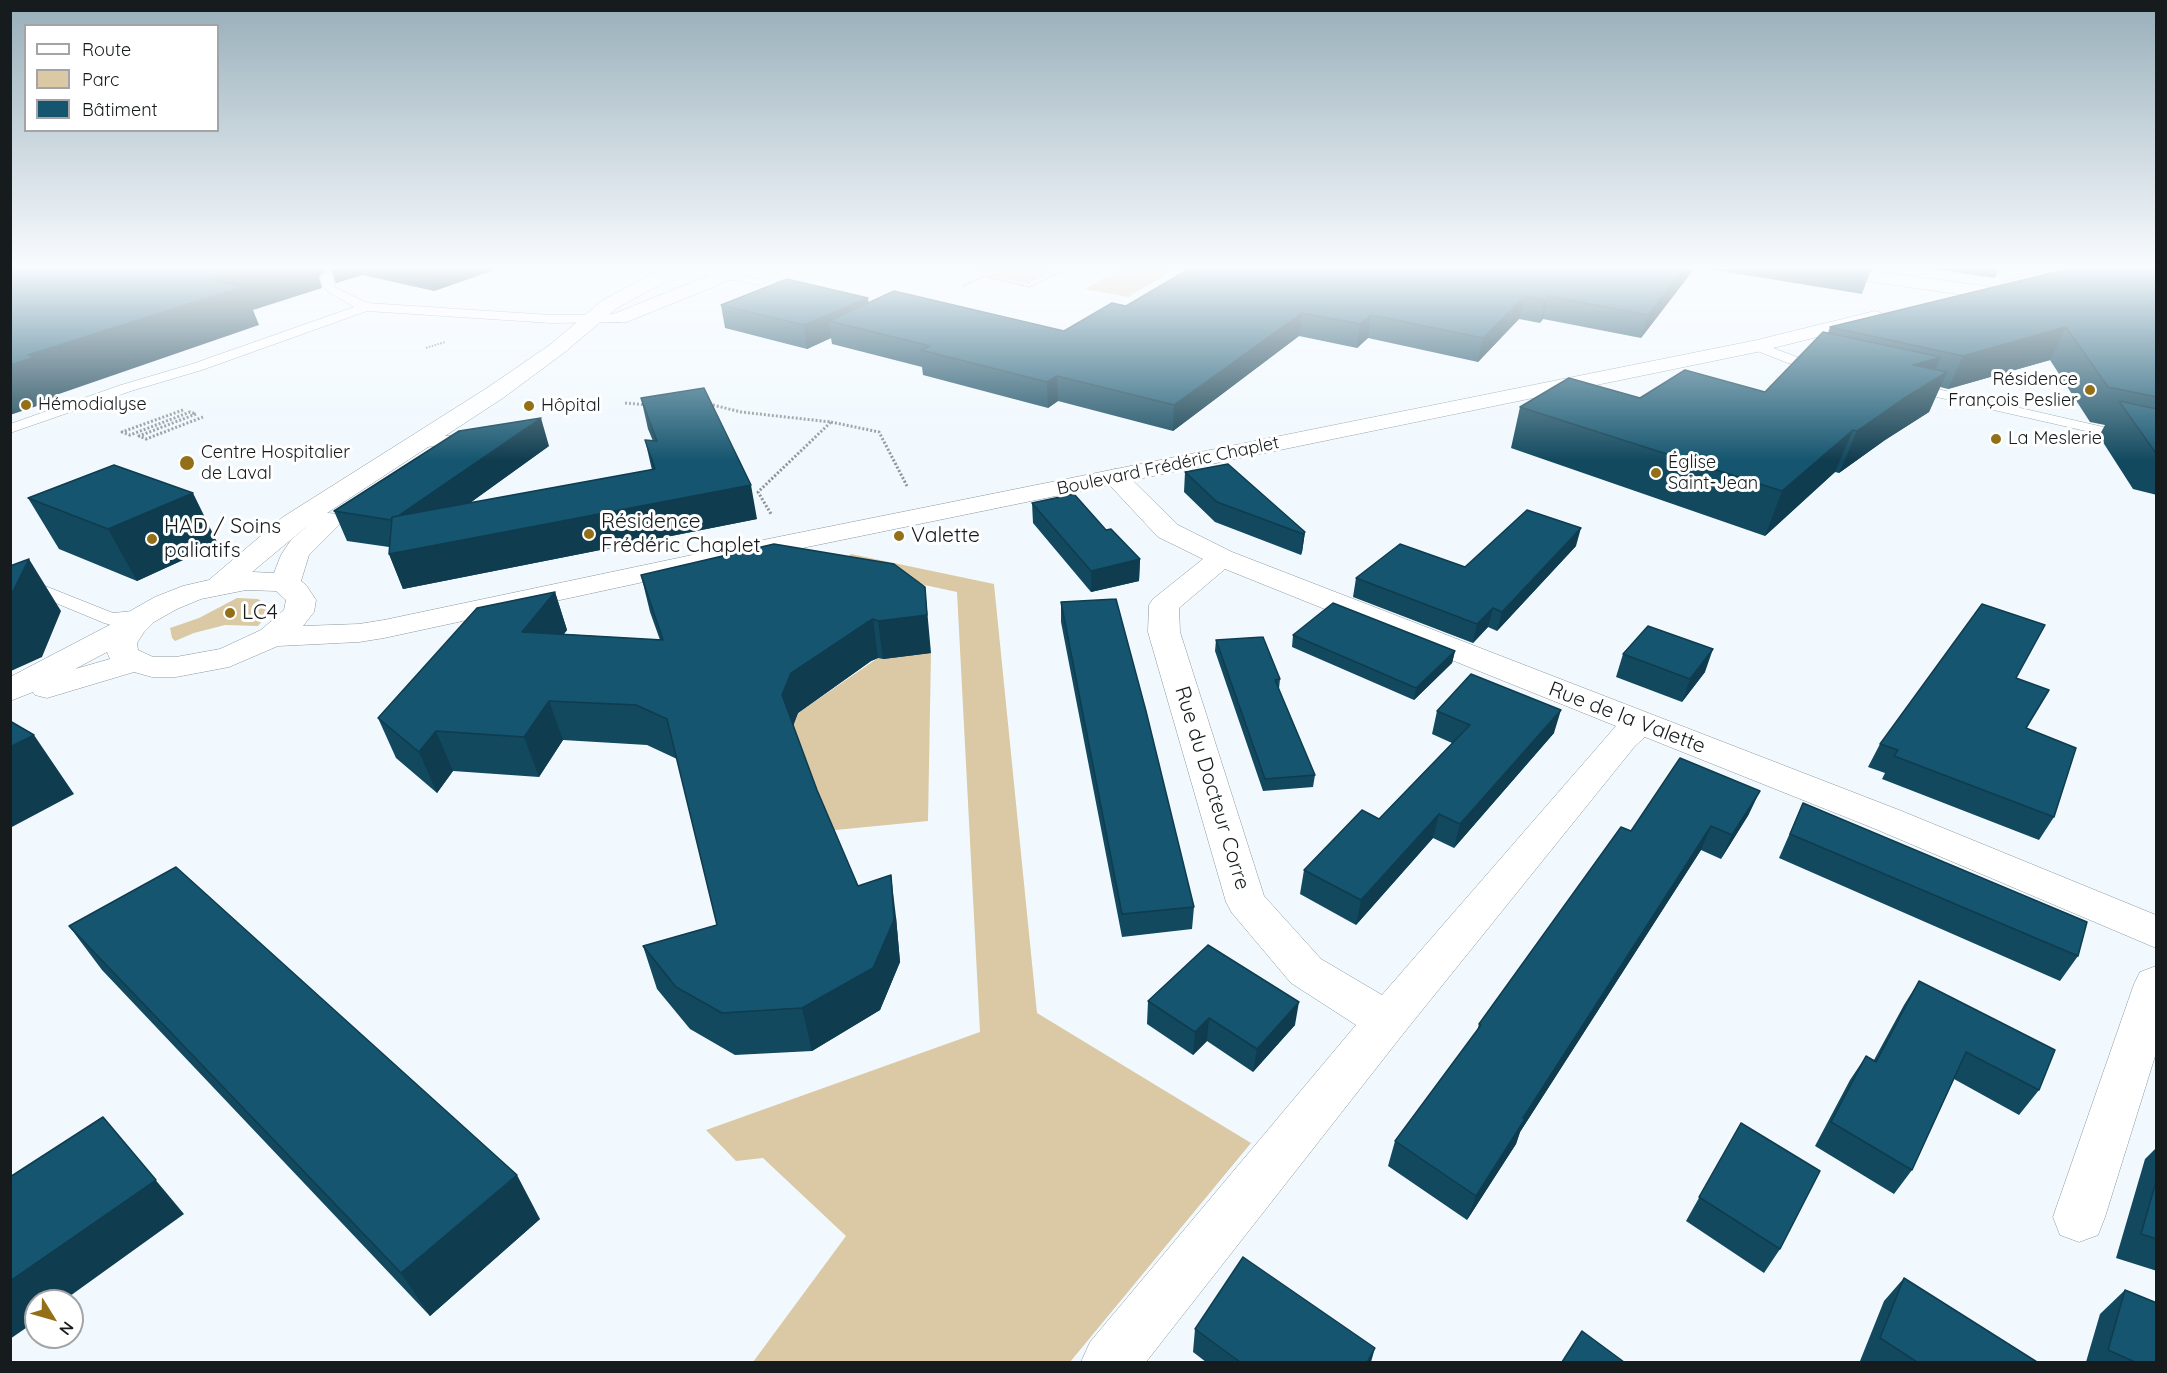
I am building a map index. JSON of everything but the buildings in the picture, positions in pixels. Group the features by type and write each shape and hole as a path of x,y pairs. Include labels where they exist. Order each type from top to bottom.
{"street":[{"path":"221,585 293,523 540,361 574,333"},
{"path":"285,584 295,555 301,546 326,524 529,394 602,333"},
{"name":"Boulevard Frédéric Chaplet","path":"272,637 359,633 384,629 789,543 1756,346 1809,333"},
{"name":"Rue de la Valette","path":"1115,477 1168,531 1222,558 1886,819 2157,932"},
{"name":"Rue du Docteur Corre","path":"1222,558 1164,605 1164,632 1246,902 1306,971 1387,1021"},
{"path":"10,691 166,603 193,592 246,581 285,584 296,591 301,600 299,612 272,637 244,651 204,663 176,667 152,667 134,662 123,654 121,643 137,621"},
{"path":"10,699 134,662"},
{"path":"1110,1362 1387,1021 1623,738 1640,723"},
{"path":"2079,1217 2157,984"}],"lane":[{"path":"10,429 293,333"},
{"path":"1756,346 1793,360 1838,370"},
{"path":"1895,383 2157,443"},
{"path":"417,443 458,440"},
{"path":"10,577 111,619 137,621"}],"path":[{"path":"625,403 657,406"},
{"path":"706,404 720,405 741,412 831,422 879,432 908,488"},
{"path":"183,410 122,432 130,435 190,412 196,414 139,436 146,439 203,417"},
{"path":"789,543 758,492 831,422"}],"green space":[{"path":"851,554 994,584 1037,1013 1251,1143 1070,1362 753,1362 846,1236 763,1158 736,1161 706,1130 980,1032 957,592 836,566"},
{"path":"237,598 258,599 269,607 270,611 258,626 225,625 194,633 175,641 172,638 170,628 199,618"},
{"path":"931,653 928,821 825,831 790,735 798,713 878,658"}],"place":[{"name":"Résidence François Peslier","path":"2090,390"},
{"name":"Hémodialyse","path":"26,405"},
{"name":"Hôpital","path":"529,406"},
{"name":"La Meslerie","path":"1996,439"},
{"name":"Centre Hospitalier de Laval","path":"187,463"},
{"name":"Église Saint-Jean","path":"1656,473"},
{"name":"Résidence Frédéric Chaplet","path":"589,534"},
{"name":"Valette","path":"899,536"},
{"name":"HAD / Soins paliatifs","path":"152,539"},
{"name":"LC4","path":"230,613"}]}
